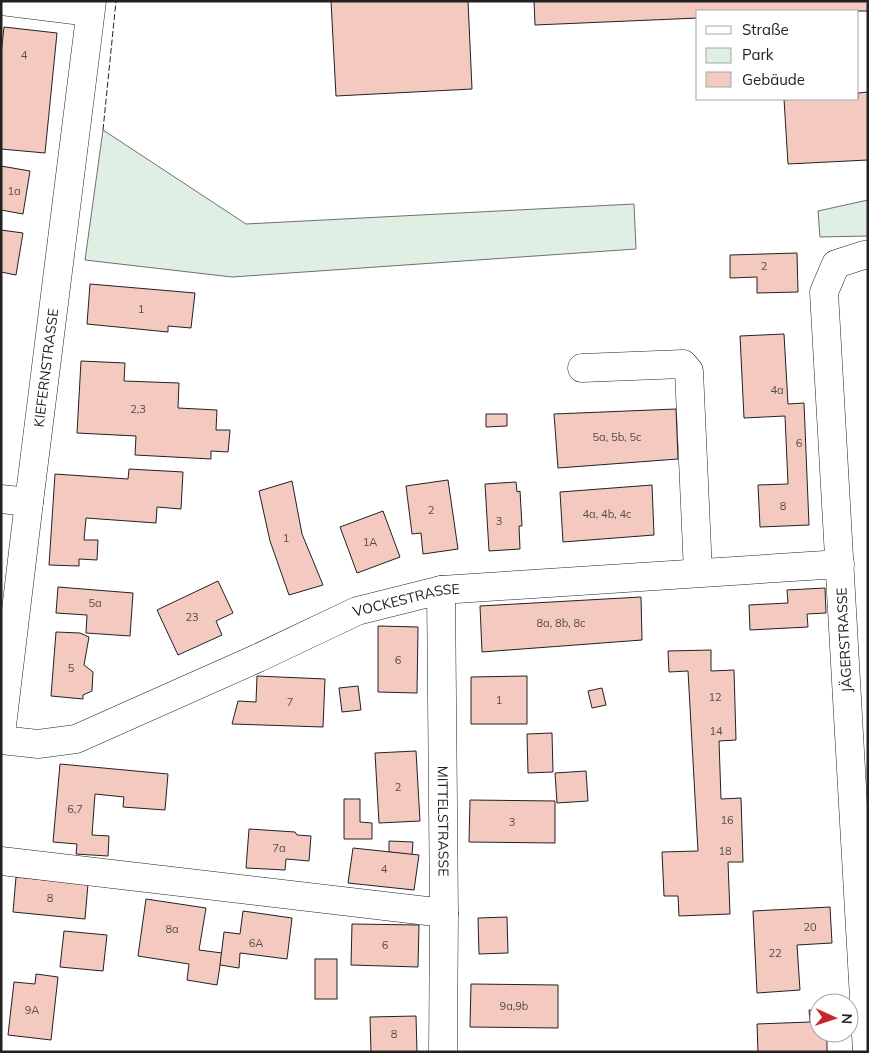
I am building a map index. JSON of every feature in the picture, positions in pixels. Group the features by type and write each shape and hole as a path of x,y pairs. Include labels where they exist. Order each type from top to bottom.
{"street":[{"path":"1,1 91,6"},
{"name":"KIEFERNSTRASSE","path":"1,734 91,6"},
{"name":"JÄGERSTRASSE","path":"867,1052 824,292 836,264 864,254 868,255"},
{"path":"582,368 683,364 689,371 698,572"},
{"path":"1,499 29,502"},
{"name":"VOCKESTRASSE","path":"1,740 38,744 76,739 258,658 357,611 441,590 840,564"},
{"name":"MITTELSTRASSE","path":"441,590 444,914 443,1052"},
{"path":"1,861 444,914"}],"green space":[{"path":"103,130 246,224 634,204 636,249 232,277 85,260"},
{"path":"868,200 868,236 820,237 818,211"}],"building":[{"path":"331,1 468,1 472,89 336,96"},
{"path":"534,1 868,1 868,11 696,10 696,18 535,25"},
{"path":"4,27 57,33 45,153 1,149 1,55"},
{"path":"868,92 868,160 788,164 784,100 859,100 859,93"},
{"path":"1,166 30,171 23,214 1,210"},
{"path":"1,230 23,233 16,275 1,272"},
{"path":"797,253 798,292 757,293 757,277 730,278 730,255"},
{"path":"90,284 195,293 191,328 168,326 168,332 87,324"},
{"path":"784,334 788,404 804,403 809,525 760,527 758,485 788,484 785,416 744,418 740,336"},
{"path":"81,361 125,363 124,381 179,383 178,408 217,410 216,430 230,430 228,452 211,451 211,459 135,455 136,436 77,433"},
{"path":"676,409 678,459 558,468 554,414"},
{"path":"486,414 507,414 507,426 486,427"},
{"path":"129,469 183,472 181,509 157,507 156,523 86,518 84,540 98,540 97,560 79,559 79,566 49,565 55,474 128,479"},
{"path":"448,480 458,549 423,554 421,533 412,534 406,486"},
{"path":"292,481 302,534 323,585 289,595 270,541 259,491"},
{"path":"516,482 517,492 520,491 522,526 519,526 520,549 489,551 485,484"},
{"path":"652,485 654,535 563,542 560,492"},
{"path":"383,511 400,557 357,573 340,527"},
{"path":"218,581 233,613 216,621 222,635 178,655 157,610"},
{"path":"58,587 133,593 130,636 86,633 87,615 56,613"},
{"path":"825,588 826,613 807,614 808,627 750,630 749,605 788,603 787,590"},
{"path":"641,597 642,640 482,652 480,606"},
{"path":"378,626 418,627 417,693 378,692"},
{"path":"56,632 80,633 89,637 84,665 93,672 92,691 83,695 83,699 51,696"},
{"path":"711,650 711,671 734,670 736,740 719,741 721,799 741,798 743,862 728,862 730,914 679,916 678,896 664,896 662,852 698,851 688,671 669,672 668,651"},
{"path":"257,676 325,679 323,727 232,724 238,701 256,702"},
{"path":"527,676 527,724 471,724 471,677"},
{"path":"358,686 361,710 342,712 339,688"},
{"path":"602,688 606,705 592,708 588,691"},
{"path":"552,733 553,772 528,773 527,734"},
{"path":"416,751 420,821 379,823 375,753"},
{"path":"60,764 168,774 165,810 123,807 124,797 95,794 92,835 109,836 108,856 76,854 77,844 53,842"},
{"path":"586,771 588,801 557,803 555,773"},
{"path":"344,799 360,799 360,822 372,823 372,839 344,839"},
{"path":"470,800 555,801 555,843 469,842"},
{"path":"249,829 295,832 297,835 311,836 309,861 286,859 285,870 246,868"},
{"path":"389,841 413,842 412,855 389,852"},
{"path":"353,848 419,855 414,890 348,883"},
{"path":"16,877 88,884 85,919 13,912"},
{"path":"146,899 206,908 199,950 222,953 217,985 187,980 189,964 138,956"},
{"path":"830,907 832,943 797,945 800,990 757,993 753,911"},
{"path":"243,911 292,918 287,959 240,953 239,968 220,965 224,932 240,934"},
{"path":"507,917 508,953 479,954 478,918"},
{"path":"352,924 419,925 418,967 351,965"},
{"path":"64,931 107,935 103,971 60,967"},
{"path":"315,959 337,959 337,999 315,999"},
{"path":"36,974 58,977 51,1040 8,1035 14,982 35,984"},
{"path":"471,984 558,985 558,1028 470,1027"},
{"path":"416,1016 417,1052 371,1052 370,1017"},
{"path":"809,1022 809,1043 827,1043 827,1052 758,1052 757,1024"}],"fence":[{"path":"103,130 116,1"}]}
